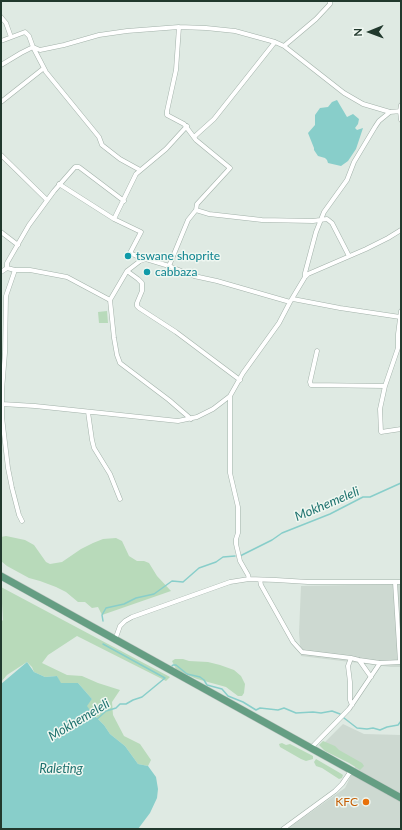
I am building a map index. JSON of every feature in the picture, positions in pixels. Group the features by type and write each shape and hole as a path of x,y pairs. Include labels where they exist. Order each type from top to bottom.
{"main road":[{"path":"1,576 401,798"}],"street":[{"path":"284,46 316,19 330,4 330,1"},
{"path":"1,17 6,23 12,37"},
{"path":"169,266 188,220 196,210 197,204 230,168 194,137 187,126 166,114 176,70 179,27"},
{"path":"1,65 33,47 40,50 99,35 179,27 235,31 284,46 344,93 363,104 390,112 400,111"},
{"path":"1,42 25,32 29,36 44,68 54,83 99,137 104,147 120,159 140,170"},
{"path":"194,137 214,119 275,42"},
{"path":"1,102 44,68"},
{"path":"401,106 401,120"},
{"path":"305,277 304,273 324,212 347,180 354,162 375,127 379,121 390,112"},
{"path":"114,219 134,178 140,170 166,149 187,126"},
{"path":"1,155 47,200"},
{"path":"8,268 7,263 47,200 59,184 77,166 124,201"},
{"path":"59,184 115,221 141,232 130,253 143,259 169,266 194,276 292,301 400,317"},
{"path":"196,210 209,214 262,220 313,221 327,219 332,223 349,256"},
{"path":"2,404 178,421 191,419 205,414 230,396 243,373 279,323 305,277 313,272 372,247 401,230"},
{"path":"1,232 18,245"},
{"path":"143,259 127,271 110,300 117,355 120,363 169,400 191,419"},
{"path":"1,272 8,268 15,270 30,270 67,278 110,300"},
{"path":"15,270 6,296 2,404 8,468 19,515 22,520"},
{"path":"127,271 138,278 142,283 142,291 137,303 139,308 176,332 240,380"},
{"path":"401,311 398,348 385,386 380,409 380,431 401,429"},
{"path":"317,351 310,382 311,385 385,386"},
{"path":"230,396 230,473 238,507 238,533 236,544 240,561 249,579"},
{"path":"88,412 94,448 110,474 120,499"},
{"path":"115,640 120,626 132,617 230,582 249,579 308,582 401,582"},
{"path":"260,580 261,585 293,642 302,652 380,663 400,662 395,582"},
{"path":"351,658 348,666 350,700 352,704"},
{"path":"359,660 371,677"},
{"path":"311,749 352,704 380,663"},
{"path":"283,829 334,791 342,784 350,771"}],"shaded area":[{"path":"401,584 401,667 301,656 299,633 301,586"},
{"path":"343,724 364,734 401,735 401,829 287,829 345,788 356,765 323,744"}],"green space":[{"path":"107,311 108,323 99,323 98,312"},
{"path":"6,536 25,540 34,545 46,562 50,564 62,562 81,549 103,539 116,538 122,541 129,556 137,561 149,563 157,576 171,591 102,615 98,607 92,608 85,602 78,602 66,592 29,578 7,566 1,561 1,537"},
{"path":"1,587 170,677 166,681 77,636 48,655 42,663 67,675 82,676 120,690 112,702 113,715 124,736 140,744 151,760 148,766 138,764 125,746 110,734 104,725 86,706 92,699 78,683 60,683 57,676 45,677 34,672 32,667 27,662 7,675 1,682 1,622 3,620"},
{"path":"175,659 208,662 234,670 241,676 245,684 244,693 242,696 238,696 226,687 197,679 180,672 176,669 172,661"},
{"path":"323,741 335,746 339,750 362,763 364,766 360,770 325,751 319,745"},
{"path":"282,743 286,745 290,744 313,756 313,759 306,761 301,759 280,747 279,744"},
{"path":"316,759 343,775 342,778 339,779 322,768 316,766 314,762"}],"water":[{"path":"337,100 347,117 353,114 359,119 355,128 357,130 363,128 356,149 348,161 341,166 328,163 325,158 318,156 314,150 308,133 315,125 315,115 320,108 328,107 332,102"},
{"name":"Raleting","path":"27,662 34,672 45,677 57,676 61,683 78,683 92,699 87,706 92,713 104,725 110,734 125,746 138,764 148,766 156,777 158,789 157,798 150,813 138,829 1,829 1,684"}],"waterway":[{"name":"Mokhemeleli","path":"240,556 272,540 282,533 330,514 363,497 370,497 401,483"},
{"name":"Mokhemeleli","path":"103,621 102,615 106,608 154,594 172,581 183,582 199,568 216,562 223,557 235,556"},
{"name":"Mokhemeleli","path":"96,720 106,711 116,708 120,704 126,704 142,697 165,678 103,644"},
{"path":"171,667 176,665 187,674 200,677 207,685 222,689 228,696 243,702 256,710 260,708 278,710 284,708 296,713 321,713 332,711 340,714"},
{"path":"344,718 357,728 373,728 380,730 398,725 401,721"}],"place":[{"name":"tswane shoprite","path":"128,256"},
{"name":"cabbaza","path":"147,272"},
{"name":"KFC","path":"366,802"}]}
